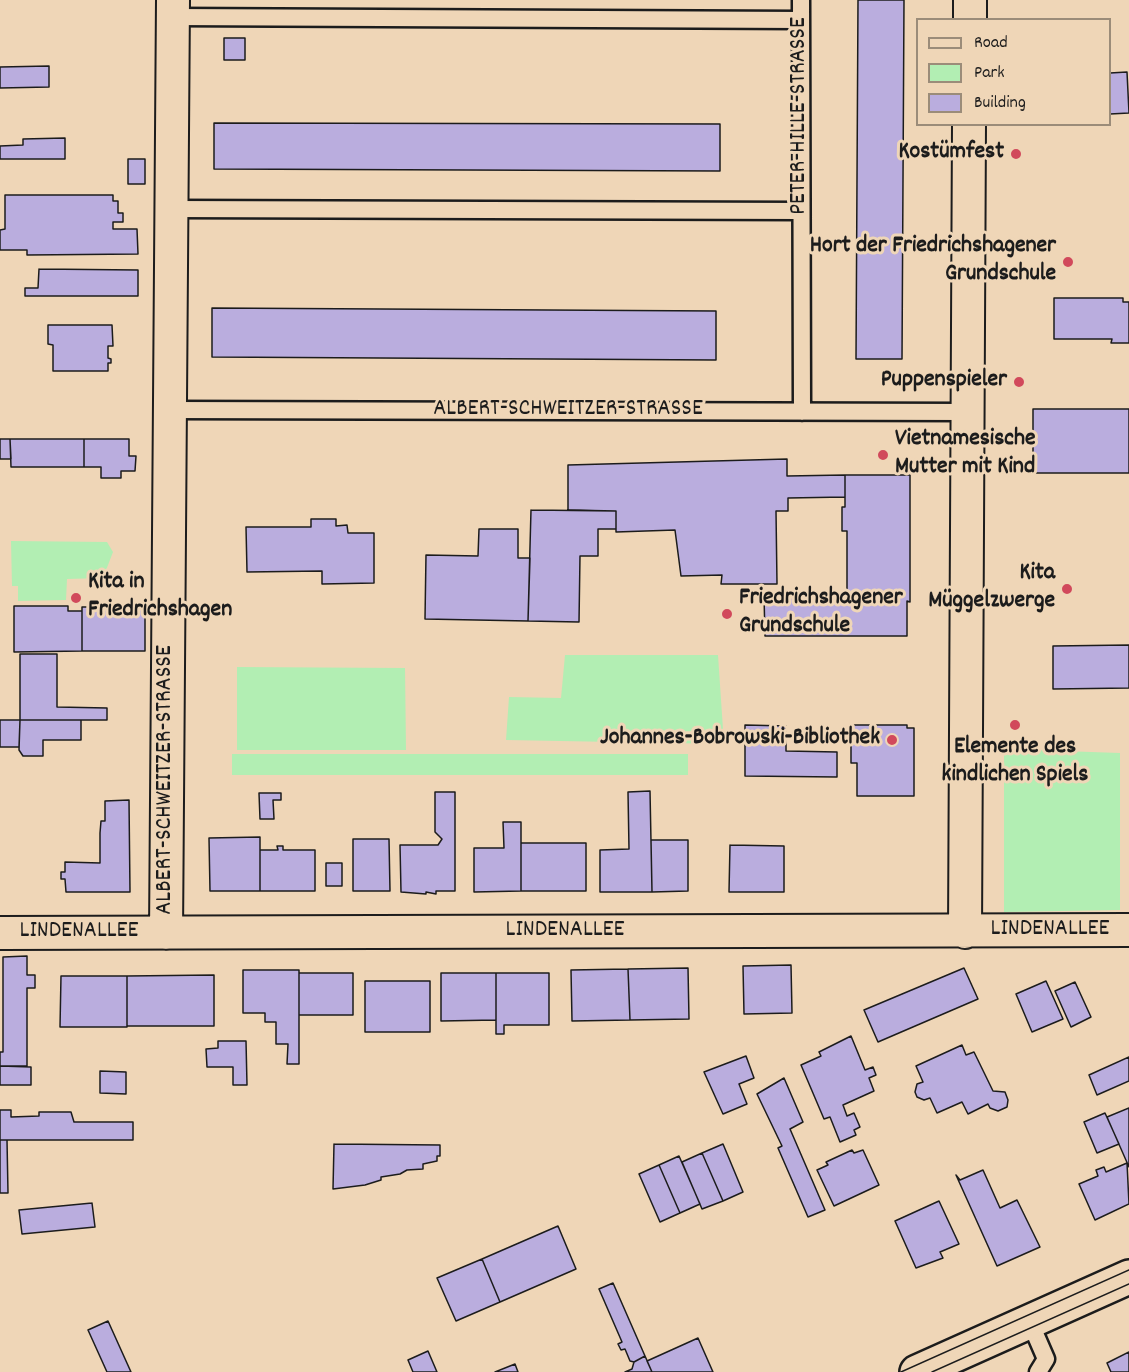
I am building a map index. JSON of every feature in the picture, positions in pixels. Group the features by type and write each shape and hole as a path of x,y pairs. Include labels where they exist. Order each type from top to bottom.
{"main road":[{"path":"935,1368 1129,1277"}],"street":[{"path":"970,0 970,18"},
{"name":"ALBERT-SCHWEITZER-STRASSE","path":"166,933 173,8"},
{"path":"965,932 969,126"},
{"name":"LINDENALLEE","path":"0,933 1129,930"}],"lane":[{"name":"PETER-HILLE-STRASSE","path":"801,0 802,412"},
{"name":"ALBERT-SCHWEITZER-STRASSE","path":"173,8 801,20"},
{"path":"172,209 801,211"},
{"name":"ALBERT-SCHWEITZER-STRASSE","path":"169,410 968,412"},
{"path":"1030,1322 1046,1359 1038,1372"}],"green space":[{"path":"11,541 107,542 113,552 103,578 67,579 66,600 18,601 18,586 12,586"},
{"path":"565,655 718,655 724,744 506,740 509,697 561,698"},
{"path":"237,667 405,668 406,750 237,750"},
{"path":"1004,749 1120,753 1120,910 1004,912"},
{"path":"232,754 688,754 688,775 232,775"}],"building":[{"path":"858,0 904,0 902,359 856,359"},
{"path":"224,38 245,38 245,60 224,60"},
{"path":"49,66 49,87 0,88 0,67"},
{"path":"1127,72 1129,113 1111,114 1111,73"},
{"path":"214,123 720,124 720,171 214,169"},
{"path":"65,138 65,159 0,159 0,146 23,145 23,139"},
{"path":"128,159 145,159 145,184 128,184"},
{"path":"5,195 113,195 113,201 118,201 118,213 123,213 123,222 113,222 113,229 137,229 138,254 27,255 27,250 0,250 0,230 5,229"},
{"path":"39,269 138,270 138,296 25,296 25,288 38,288"},
{"path":"1054,298 1123,298 1123,302 1129,302 1129,343 1111,343 1112,339 1054,339"},
{"path":"212,308 716,311 716,360 212,357"},
{"path":"48,325 112,325 113,346 108,346 108,358 111,359 111,363 108,363 108,371 53,371 53,345 48,344"},
{"path":"1033,409 1129,409 1129,473 1033,473"},
{"path":"0,439 10,439 11,459 0,459"},
{"path":"10,439 84,439 84,467 11,467"},
{"path":"84,439 129,439 129,456 136,456 135,471 121,471 121,478 101,478 101,467 84,467"},
{"path":"787,459 787,476 845,475 845,497 788,498 788,511 776,511 777,584 721,584 722,575 681,576 675,530 616,532 616,511 568,510 568,465"},
{"path":"845,475 910,475 910,602 907,601 907,636 765,636 764,596 847,598 847,531 842,531"},
{"path":"531,510 616,511 616,529 598,529 598,556 580,556 579,622 528,621"},
{"path":"311,519 336,519 336,526 347,525 348,533 374,533 374,583 322,584 322,571 247,572 246,527 311,527"},
{"path":"479,529 518,529 518,558 530,558 528,621 425,619 426,555 478,556"},
{"path":"14,606 68,606 68,611 82,611 82,651 14,652"},
{"path":"82,607 145,607 145,651 82,651"},
{"path":"1129,645 1129,688 1053,689 1053,646"},
{"path":"20,654 57,654 57,707 107,708 107,720 20,720"},
{"path":"0,720 20,720 19,747 0,747"},
{"path":"20,720 81,720 81,740 43,740 43,756 23,756 19,750"},
{"path":"745,725 786,726 786,751 837,752 837,777 745,776"},
{"path":"851,725 907,725 907,728 914,728 914,796 857,796 857,763 851,763"},
{"path":"650,791 652,892 600,892 600,850 629,849 628,792"},
{"path":"435,792 455,792 455,891 436,891 436,894 401,892 400,845 438,845 442,839 435,832"},
{"path":"259,793 281,793 281,800 273,800 274,819 260,819"},
{"path":"129,800 130,892 66,892 65,879 61,879 61,872 65,872 65,862 100,863 100,833 101,821 105,821 105,801"},
{"path":"503,822 521,822 521,891 474,892 474,848 504,848"},
{"path":"260,837 260,891 210,891 209,838"},
{"path":"353,839 389,839 390,891 353,891"},
{"path":"651,840 688,840 688,891 652,892"},
{"path":"521,843 586,843 586,891 521,891"},
{"path":"730,845 784,846 784,892 729,892"},
{"path":"277,846 283,846 283,850 315,850 315,891 260,891 260,850 278,850"},
{"path":"326,863 342,863 342,886 326,886"},
{"path":"27,956 27,975 35,975 35,988 27,988 27,1066 0,1066 0,1052 3,1052 3,957"},
{"path":"791,965 792,1013 744,1014 743,966"},
{"path":"688,968 689,1019 630,1020 628,969"},
{"path":"964,968 978,999 878,1042 864,1010"},
{"path":"628,969 630,1020 572,1021 571,970"},
{"path":"243,970 299,970 299,1064 287,1064 288,1044 276,1044 276,1022 265,1022 265,1013 243,1013"},
{"path":"299,973 353,973 353,1015 299,1015"},
{"path":"441,973 496,973 496,1020 441,1021"},
{"path":"496,973 549,973 549,1025 504,1025 504,1034 496,1034"},
{"path":"214,975 214,1026 127,1026 127,976"},
{"path":"61,976 127,976 127,1027 60,1027"},
{"path":"365,981 430,981 430,1032 365,1032"},
{"path":"1046,981 1063,1019 1032,1032 1016,994"},
{"path":"1075,982 1091,1017 1071,1027 1055,991"},
{"path":"851,1036 865,1070 873,1067 876,1075 869,1078 874,1091 843,1105 847,1116 854,1113 860,1127 854,1130 856,1135 840,1142 830,1117 824,1119 801,1065 821,1056 819,1052"},
{"path":"218,1041 246,1041 247,1085 233,1085 233,1067 207,1067 206,1049 218,1048"},
{"path":"962,1045 966,1055 974,1052 993,1091 1005,1092 1008,1100 1007,1107 998,1111 990,1108 988,1104 968,1114 962,1102 937,1113 930,1098 924,1100 917,1097 915,1092 917,1084 923,1082 916,1066"},
{"path":"746,1056 754,1078 739,1084 747,1104 723,1114 704,1072"},
{"path":"1129,1057 1129,1081 1097,1095 1089,1075"},
{"path":"0,1066 31,1067 31,1085 0,1085"},
{"path":"100,1071 126,1072 126,1094 100,1093"},
{"path":"784,1078 803,1122 790,1129 825,1210 808,1217 778,1148 782,1146 757,1094"},
{"path":"1129,1108 1129,1167 1107,1117"},
{"path":"0,1110 11,1110 11,1117 39,1116 39,1112 71,1112 74,1122 133,1122 133,1140 0,1140"},
{"path":"1105,1113 1119,1144 1097,1153 1084,1122"},
{"path":"0,1140 7,1140 8,1193 0,1193"},
{"path":"334,1144 440,1145 440,1156 437,1156 437,1161 423,1164 423,1169 407,1170 400,1174 381,1177 381,1180 365,1185 333,1189"},
{"path":"723,1144 743,1192 723,1201 702,1153"},
{"path":"852,1150 854,1153 863,1150 879,1185 834,1206 817,1170 828,1165 826,1162"},
{"path":"702,1153 723,1201 702,1209 682,1162"},
{"path":"679,1156 700,1204 680,1213 659,1165"},
{"path":"1127,1163 1129,1204 1095,1220 1079,1184 1098,1176 1096,1170 1104,1167 1106,1172"},
{"path":"659,1165 680,1213 660,1222 639,1174"},
{"path":"983,1170 1000,1208 1017,1200 1040,1247 997,1266 956,1175 960,1180"},
{"path":"939,1201 959,1244 940,1252 943,1258 916,1268 895,1221"},
{"path":"92,1203 95,1227 22,1234 19,1210"},
{"path":"558,1226 576,1269 500,1302 482,1259"},
{"path":"482,1259 500,1302 456,1321 437,1278"},
{"path":"613,1283 645,1356 634,1362 630,1361 625,1349 621,1350 618,1344 622,1342 599,1289"},
{"path":"108,1321 131,1372 107,1372 88,1330"},
{"path":"698,1338 713,1372 652,1372 647,1361"},
{"path":"428,1351 437,1372 413,1372 408,1360"},
{"path":"1129,1352 1129,1372 1111,1372 1107,1363"},
{"path":"645,1356 652,1372 625,1372 632,1369 634,1362"},
{"path":"515,1364 518,1372 495,1372"}],"tram line":[{"path":"901,1372 1129,1270"},
{"path":"932,1372 1129,1284"}],"place":[{"name":"Kostümfest","path":"1016,154"},
{"name":"Hort der Friedrichshagener Grundschule","path":"1068,262"},
{"name":"Puppenspieler","path":"1019,382"},
{"name":"Vietnamesische Mutter mit Kind","path":"883,455"},
{"name":"Kita Müggelzwerge","path":"1067,589"},
{"name":"Kita in Friedrichshagen","path":"76,598"},
{"name":"Friedrichshagener Grundschule","path":"727,614"},
{"name":"Elemente des kindlichen Spiels","path":"1015,725"},
{"name":"Johannes-Bobrowski-Bibliothek","path":"892,740"}]}
